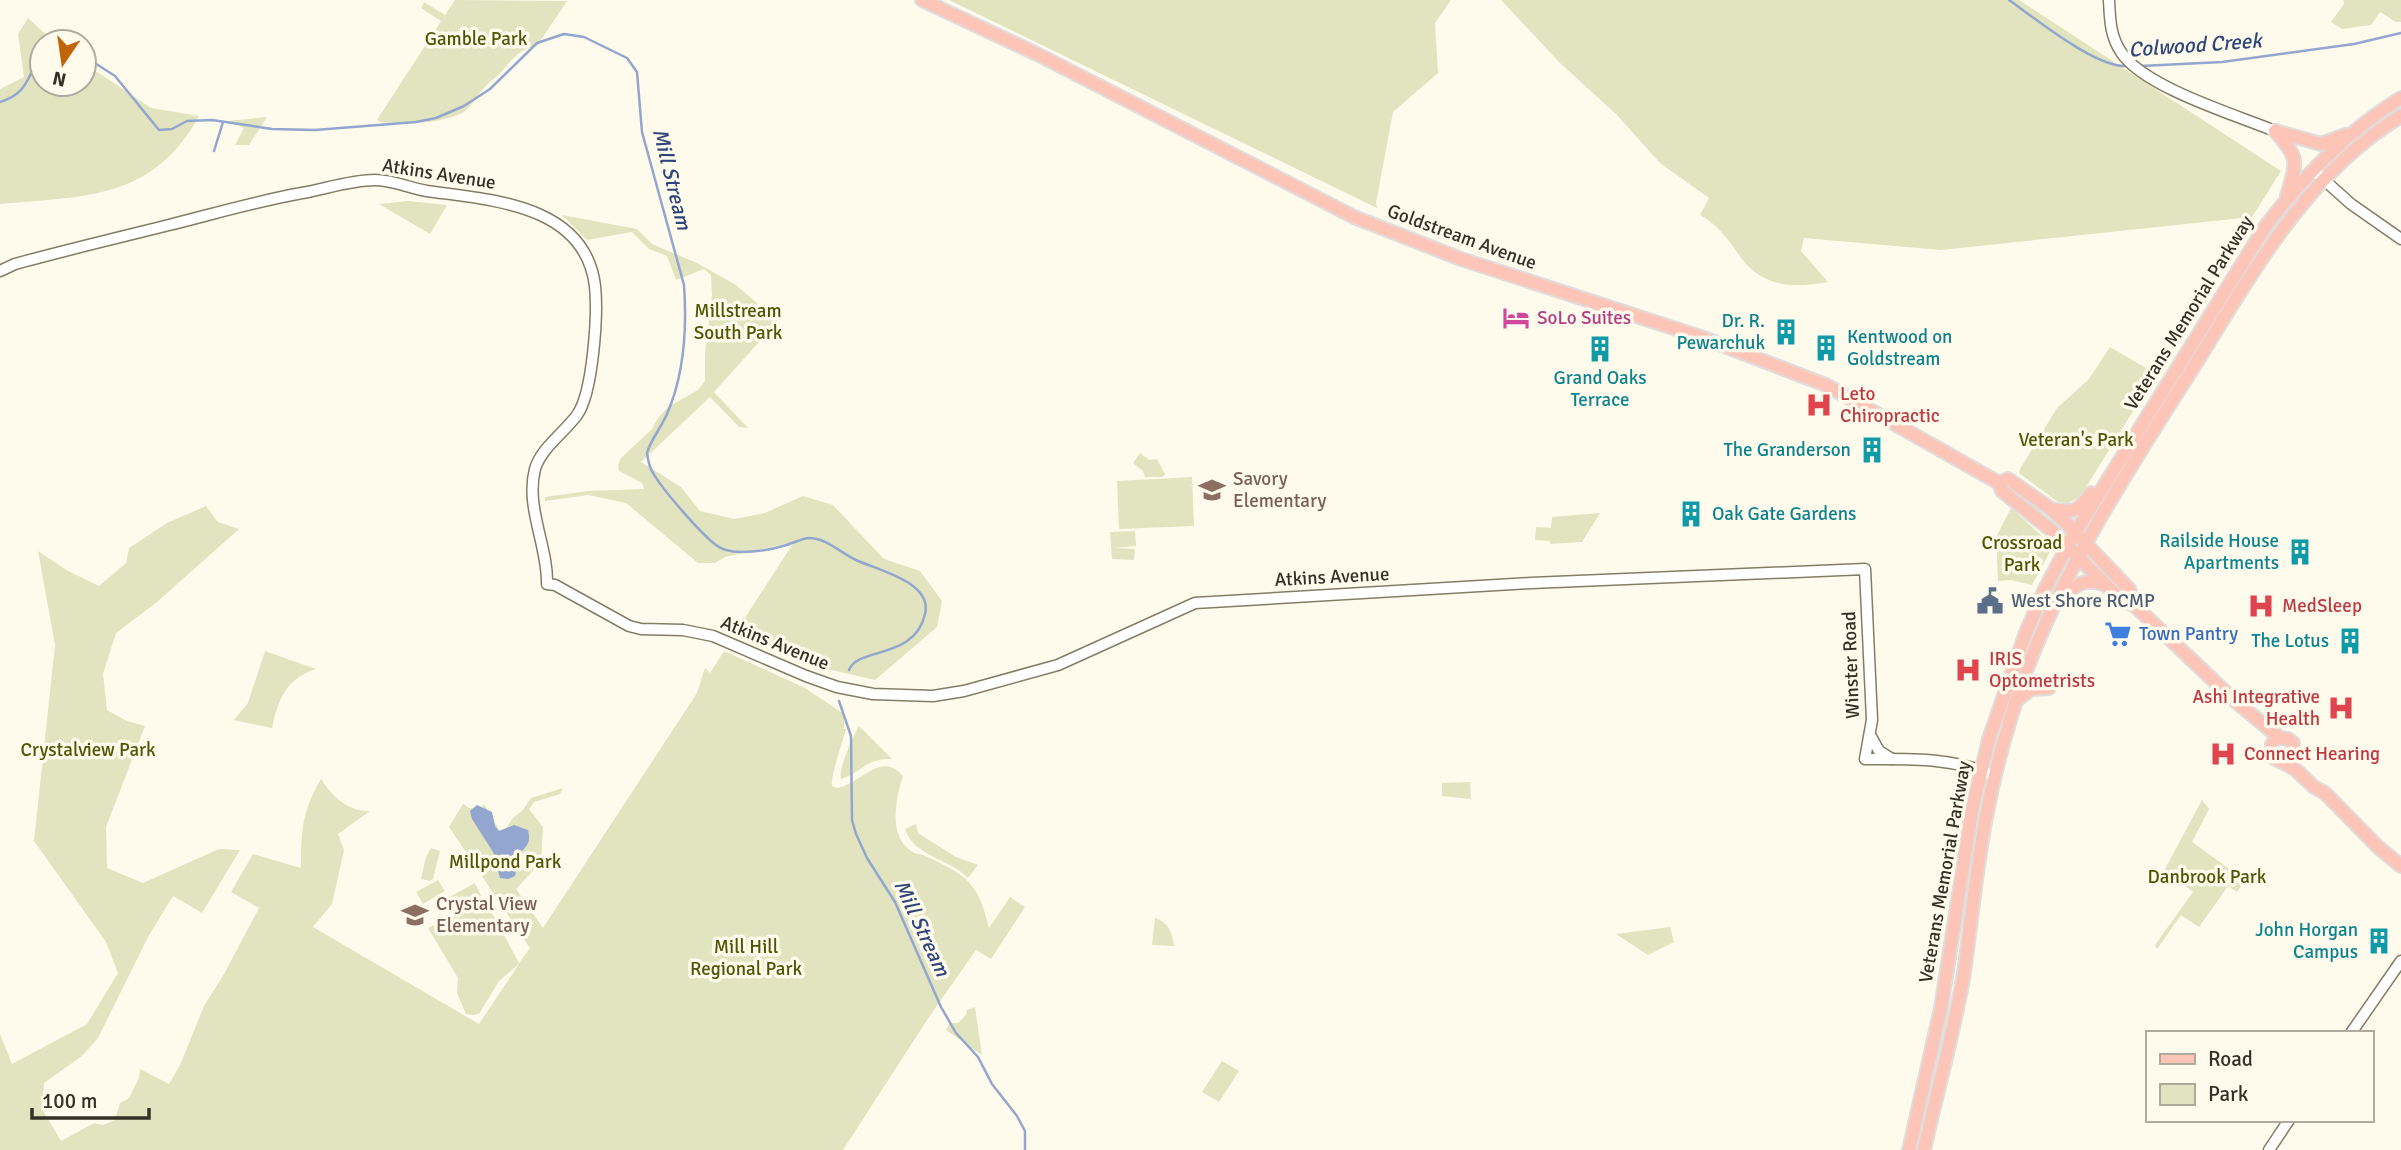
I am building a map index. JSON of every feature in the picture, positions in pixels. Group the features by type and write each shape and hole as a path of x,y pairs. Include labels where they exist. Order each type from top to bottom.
{"main road":[{"name":"Goldstream Avenue","path":"922,0 1037,54 1354,218 1461,260 1701,337 1826,384 1999,482 2002,491 2051,530 2118,597 2136,606 2276,741"},
{"name":"Veterans Memorial Parkway","path":"1909,1150 1941,1008 1963,858 1981,770 2002,697 2045,589 2075,533 2265,227 2312,170 2356,129 2401,98"},
{"name":"Veterans Memorial Parkway","path":"1924,1150 1958,1006 1977,868 1994,776 2016,700 2054,607 2086,546 2267,250 2323,180 2372,136 2401,116"},
{"path":"2275,131 2321,144 2356,129"},
{"path":"2275,131 2292,150 2295,159 2286,199"},
{"path":"2051,509 2066,512 2082,506 2113,457 2141,425"},
{"name":"Goldstream Avenue","path":"1999,482 2008,479 2051,509 2129,589 2136,606"},
{"path":"2054,607 2075,585 2085,581 2105,584"},
{"path":"2016,700 2031,689 2049,688 2037,678 2031,660"},
{"path":"2288,739 2293,743 2290,759 2278,762 2273,757 2271,753 2276,741 2288,739"},
{"path":"2290,759 2321,782 2325,793 2378,847 2401,866"}],"street":[{"path":"2109,0 2113,37 2126,59 2170,88 2198,102 2275,131"},
{"path":"2312,170 2351,204 2401,239"},
{"name":"Atkins Avenue","path":"0,271 15,264 256,202 375,180 498,201 535,212 575,238 592,272 595,297 587,395 578,414 542,455 534,471 534,503 547,584 555,585 629,626 701,632 806,676 837,687 873,694 933,696 994,684 1058,665 1195,603 1531,583 1865,569"},
{"name":"Winster Road","path":"1865,569 1872,720 1865,760 1892,759"},
{"path":"1870,736 1880,751 1892,759 1924,758 1981,770 1994,776"},
{"path":"2352,1031 2401,961"},
{"path":"2269,1150 2289,1122"}],"green space":[{"name":"Gamble Park","path":"455,0 567,1 537,46 514,57 462,113 423,122 391,123 377,120 441,21 421,8 424,2 445,15"},
{"path":"949,0 1451,0 1435,23 1438,73 1393,112 1377,208"},
{"path":"1501,0 2019,0 2281,171 2252,217 1941,250 1804,238 1801,251 1828,282 1781,284 1760,276 1751,269 1719,229 1700,215 1709,198 1660,163 1617,115 1560,63"},
{"path":"2343,0 2401,0 2401,22 2396,22 2380,12 2371,25 2342,29 2331,22 2344,4"},
{"path":"28,18 39,28 28,28 28,98 98,98 98,73 151,108 199,116 180,144 160,164 138,179 87,195 0,204 0,89 24,77 18,34"},
{"path":"267,117 249,145 235,145 244,128 228,121"},
{"path":"408,201 447,205 430,234 379,204"},
{"name":"Millstream South Park","path":"562,215 637,229 652,244 697,263 736,285 778,321 714,392 748,428 739,427 710,397 641,462 681,487 700,511 734,519 765,513 803,496 833,505 884,559 920,571 942,601 937,627 875,680 814,666 737,630 794,542 725,557 715,563 698,563 626,503 588,495 545,501 545,497 588,491 644,489 642,483 619,471 618,465 621,458 652,429 668,407 698,390 705,381 705,354 712,295 711,275 704,269 676,280 667,256 649,249 632,232 587,240"},
{"name":"Veteran's Park","path":"2110,347 2156,374 2080,497 2068,503 2058,502 2019,473 2020,469 2057,408 2089,379"},
{"path":"1140,453 1149,460 1157,459 1165,474 1163,477 1145,477 1143,471 1133,463"},
{"path":"1192,477 1194,526 1119,529 1117,481"},
{"name":"Mill Hill Regional Park","path":"206,506 218,522 239,529 157,602 116,633 103,674 107,710 127,721 145,726 106,827 107,868 143,883 219,849 240,850 202,913 173,896 148,937 98,1038 82,1056 44,1083 42,1109 61,1141 94,1123 103,1125 115,1120 120,1103 129,1098 139,1078 140,1069 169,1084 180,1065 204,1006 259,908 231,892 253,854 301,868 304,822 310,801 321,779 341,802 355,809 370,811 338,834 344,850 332,904 313,927 479,1024 519,964 499,981 479,1014 466,1014 457,993 458,978 428,928 485,900 519,963 530,948 449,827 463,804 469,808 481,808 484,804 502,834 531,798 563,788 560,794 534,802 529,809 543,827 541,862 516,889 543,928 697,693 705,668 710,673 724,651 805,688 844,714 846,729 832,786 837,788 846,785 879,767 895,769 903,776 896,806 899,837 913,852 943,864 968,881 980,899 989,928 1010,897 1025,907 991,959 976,950 843,1150 0,1150 0,1034 12,1064 87,1024 118,973 106,942 34,841 55,645 38,551 68,571 99,586 126,563 129,548 167,523"},
{"name":"Crossroad Park","path":"2011,508 2053,546 2032,585 2011,580 1998,581 1996,537"},
{"path":"1600,513 1582,542 1550,544 1550,541 1535,540 1536,527 1551,528 1552,517"},
{"path":"1135,531 1136,546 1113,548 1135,549 1134,560 1112,559 1110,532"},
{"path":"265,651 316,669 298,678 285,691 272,728 234,720 248,703"},
{"path":"859,726 892,759 869,763 841,779 844,761"},
{"path":"1470,782 1471,799 1442,796 1442,783"},
{"name":"Danbrook Park","path":"2202,800 2209,809 2192,842 2245,880 2237,892 2228,886 2199,927 2181,915 2157,949 2155,945 2193,892 2165,869"},
{"path":"916,824 918,833 956,857 978,865 968,878 916,846 905,829"},
{"path":"431,848 440,851 433,879 430,881 421,879"},
{"path":"438,880 445,891 423,904 416,892"},
{"path":"475,883 481,896 448,913 442,901"},
{"path":"1155,918 1169,929 1174,946 1152,945"},
{"path":"1670,927 1674,942 1648,955 1616,934"},
{"path":"975,1007 982,1055 946,1030 950,1023 958,1023 967,1010"},
{"path":"1222,1061 1239,1071 1219,1102 1202,1092"}],"water":[{"path":"477,805 492,812 499,831 514,825 528,830 528,843 518,858 515,876 500,878 493,852 472,819 470,811"}],"waterway":[{"name":"Colwood Creek","path":"2009,0 2083,51 2114,65 2127,66"},
{"name":"Colwood Creek","path":"2141,66 2222,62 2354,44 2401,33"},
{"name":"Mill Stream","path":"98,65 115,76 159,130 172,129 187,121 212,120 272,129 315,130 436,118 464,106 490,89 537,43 564,34 584,37 627,58 637,72 642,132 684,285 685,317 681,367 673,399 647,453 650,466 682,511 721,548 738,552 757,551 808,538 815,539 901,579 921,593 925,614 919,629 910,639 899,646 863,658 849,670"},
{"name":"Mill Stream","path":"0,102 17,94 28,79"},
{"path":"214,151 223,122"},
{"name":"Mill Stream","path":"839,701 851,736 852,820 856,834 867,858 895,902 941,1007 956,1033 978,1057 992,1084 1017,1116 1025,1131 1025,1150"}],"place":[{"name":"SoLo Suites","path":"1516,318"},
{"name":"Dr. R. Pewarchuk","path":"1786,332"},
{"name":"Kentwood on Goldstream","path":"1826,348"},
{"name":"Grand Oaks Terrace","path":"1600,349"},
{"name":"Leto Chiropractic","path":"1819,405"},
{"name":"The Granderson","path":"1872,450"},
{"name":"Savory Elementary","path":"1212,490"},
{"name":"Oak Gate Gardens","path":"1691,514"},
{"name":"Railside House Apartments","path":"2300,552"},
{"name":"West Shore RCMP","path":"1990,601"},
{"name":"MedSleep","path":"2261,606"},
{"name":"Town Pantry","path":"2118,634"},
{"name":"The Lotus","path":"2350,641"},
{"name":"IRIS Optometrists","path":"1968,670"},
{"name":"Ashi Integrative Health","path":"2341,708"},
{"name":"Connect Hearing","path":"2223,754"},
{"name":"Crystal View Elementary","path":"415,915"},
{"name":"John Horgan Campus","path":"2379,941"}],"park label":[{"name":"Crystalview Park","path":"88,750"},
{"name":"Millpond Park","path":"505,862"}]}
